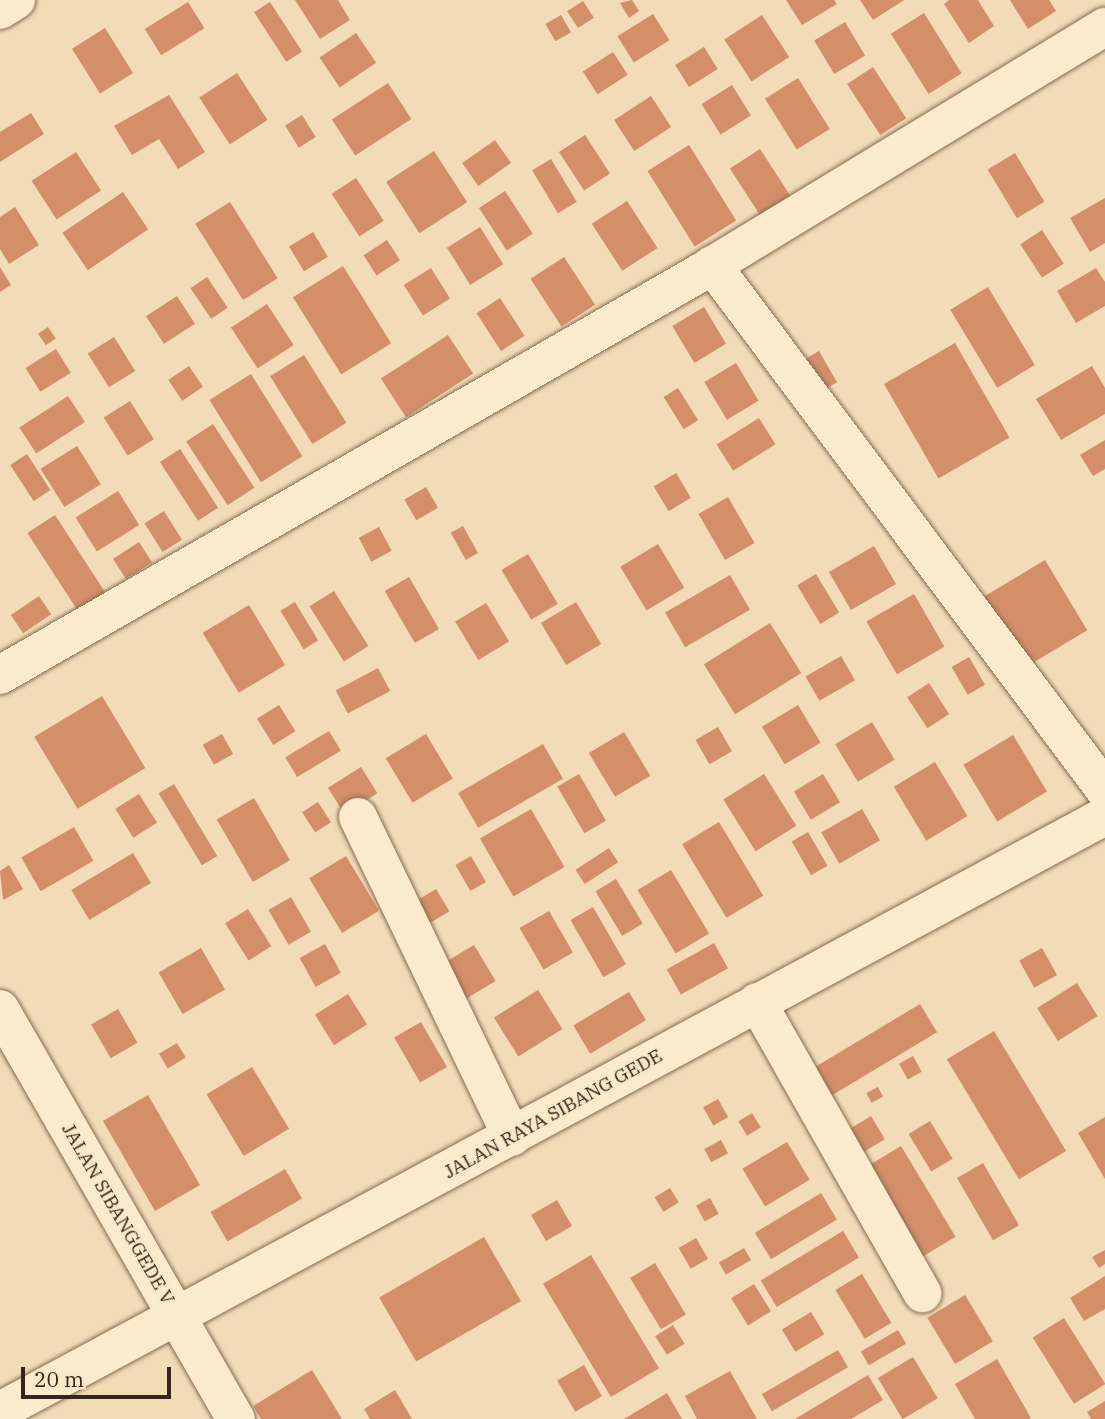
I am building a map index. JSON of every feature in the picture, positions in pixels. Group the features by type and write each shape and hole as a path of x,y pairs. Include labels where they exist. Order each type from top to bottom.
{"street":[{"path":"0,10 16,0"},
{"path":"0,675 712,265 1105,27"},
{"path":"712,265 1105,790"},
{"name":"JALAN RAYA SIBANG GEDE","path":"0,1411 1105,816"},
{"path":"358,817 512,1136"},
{"path":"757,1002 922,1293"},
{"name":"JALAN SIBANGGEDE V","path":"0,1009 236,1419"}],"building":[{"path":"295,0 338,0 350,20 320,39"},
{"path":"632,0 639,11 629,18 620,3"},
{"path":"786,0 834,0 837,4 802,25"},
{"path":"860,0 904,0 873,20"},
{"path":"949,0 978,0 994,26 969,43 944,4"},
{"path":"1010,0 1049,0 1056,11 1028,29"},
{"path":"583,1 594,18 578,28 567,11"},
{"path":"188,2 204,28 161,55 145,29"},
{"path":"270,2 302,51 286,62 254,12"},
{"path":"924,13 962,73 929,94 891,34"},
{"path":"653,14 669,40 634,63 617,36"},
{"path":"561,15 571,32 555,41 545,24"},
{"path":"762,15 789,57 751,81 724,40"},
{"path":"845,22 865,55 834,74 814,41"},
{"path":"105,28 133,73 100,94 72,49"},
{"path":"356,33 376,63 340,87 320,58"},
{"path":"704,47 718,69 689,87 675,65"},
{"path":"613,52 628,75 598,94 583,72"},
{"path":"873,67 906,118 880,135 847,84"},
{"path":"237,73 267,120 230,144 199,98"},
{"path":"798,78 830,129 797,150 765,99"},
{"path":"388,83 411,119 355,156 332,119"},
{"path":"732,85 751,116 721,135 701,104"},
{"path":"169,95 205,152 178,169 159,139 132,155 114,126"},
{"path":"651,96 671,127 634,151 614,120"},
{"path":"31,113 44,134 0,162 0,132"},
{"path":"302,115 316,137 299,148 285,126"},
{"path":"585,135 610,174 584,190 559,152"},
{"path":"495,140 511,163 478,186 462,163"},
{"path":"689,145 736,220 695,246 647,171"},
{"path":"760,149 794,202 764,221 730,169"},
{"path":"434,151 467,202 419,233 386,182"},
{"path":"76,152 101,191 57,219 32,181"},
{"path":"1015,153 1044,202 1017,218 988,169"},
{"path":"551,159 577,202 558,213 532,170"},
{"path":"356,178 384,221 359,237 332,194"},
{"path":"505,191 533,234 507,251 479,208"},
{"path":"123,192 148,229 88,270 62,233"},
{"path":"1105,198 1105,243 1090,252 1070,218"},
{"path":"627,201 657,248 622,271 592,224"},
{"path":"230,202 278,278 243,300 195,224"},
{"path":"15,207 39,245 9,264 0,249 0,217"},
{"path":"480,227 503,264 470,285 447,248"},
{"path":"1042,230 1064,264 1042,278 1020,244"},
{"path":"313,232 328,257 304,271 289,246"},
{"path":"387,240 400,260 377,275 364,255"},
{"path":"564,257 595,305 561,327 530,279"},
{"path":"343,266 391,343 341,374 293,297"},
{"path":"0,267 11,285 0,292"},
{"path":"431,268 450,299 423,315 404,285"},
{"path":"1096,268 1105,282 1105,306 1076,323 1057,291"},
{"path":"207,277 228,308 211,319 190,288"},
{"path":"988,287 1035,365 997,388 950,310"},
{"path":"177,296 195,324 164,344 146,316"},
{"path":"500,298 525,336 501,351 477,313"},
{"path":"267,304 294,345 258,369 231,327"},
{"path":"704,307 726,344 694,363 672,326"},
{"path":"48,327 56,339 46,345 38,334"},
{"path":"448,335 473,374 406,417 381,379"},
{"path":"114,337 135,371 109,387 88,353"},
{"path":"955,343 1010,437 938,478 884,384"},
{"path":"56,349 71,373 40,392 25,368"},
{"path":"819,351 837,382 822,391 804,360"},
{"path":"304,355 346,423 312,444 270,376"},
{"path":"736,363 759,401 727,420 704,382"},
{"path":"189,366 203,387 182,401 168,380"},
{"path":"1092,366 1105,388 1105,414 1061,440 1036,399"},
{"path":"251,374 302,456 261,482 209,400"},
{"path":"678,388 698,420 684,429 664,397"},
{"path":"68,396 85,422 36,454 19,428"},
{"path":"130,401 154,439 128,456 104,417"},
{"path":"759,418 775,444 733,471 717,444"},
{"path":"213,424 254,488 228,505 186,441"},
{"path":"1105,440 1105,469 1093,476 1080,455"},
{"path":"77,446 101,484 64,507 41,469"},
{"path":"180,449 218,508 198,521 160,462"},
{"path":"27,454 50,490 34,501 10,465"},
{"path":"676,473 691,498 669,511 654,486"},
{"path":"426,487 438,508 416,520 404,500"},
{"path":"118,491 139,525 97,551 76,517"},
{"path":"728,497 754,543 725,560 699,514"},
{"path":"164,511 182,540 163,552 144,523"},
{"path":"55,515 108,597 81,615 27,533"},
{"path":"463,526 478,553 466,560 451,533"},
{"path":"379,527 392,551 371,562 359,538"},
{"path":"139,542 152,562 126,579 113,559"},
{"path":"658,544 684,588 647,610 620,567"},
{"path":"874,546 896,584 851,610 829,572"},
{"path":"528,554 558,604 531,620 501,570"},
{"path":"1045,560 1087,630 1026,667 984,597"},
{"path":"816,574 839,613 820,624 797,585"},
{"path":"730,575 750,610 685,647 665,612"},
{"path":"409,577 439,629 415,643 385,591"},
{"path":"334,591 368,646 344,661 309,606"},
{"path":"914,594 944,647 897,674 866,622"},
{"path":"39,596 51,614 23,633 11,615"},
{"path":"295,602 318,641 304,649 280,611"},
{"path":"576,602 601,644 566,665 541,623"},
{"path":"486,603 509,642 478,660 455,622"},
{"path":"249,605 285,665 239,693 203,633"},
{"path":"770,623 801,673 735,714 704,664"},
{"path":"841,656 855,680 819,701 805,676"},
{"path":"969,657 985,685 968,695 952,667"},
{"path":"378,668 390,691 348,713 336,691"},
{"path":"929,683 949,714 927,728 907,697"},
{"path":"102,696 145,768 78,809 34,737"},
{"path":"279,705 295,731 273,745 257,719"},
{"path":"798,705 821,743 785,764 762,727"},
{"path":"872,722 895,760 858,782 835,744"},
{"path":"718,727 732,751 709,764 695,740"},
{"path":"329,731 341,751 297,777 285,757"},
{"path":"624,732 650,776 615,797 589,753"},
{"path":"222,734 233,754 214,765 203,745"},
{"path":"426,734 453,779 412,803 386,758"},
{"path":"1013,735 1047,792 997,821 963,765"},
{"path":"543,744 563,779 478,828 458,793"},
{"path":"935,762 967,816 926,841 894,787"},
{"path":"361,767 377,793 344,814 328,788"},
{"path":"579,774 606,821 584,833 557,786"},
{"path":"764,774 796,826 756,851 723,799"},
{"path":"823,774 840,802 811,820 794,792"},
{"path":"174,784 217,856 202,865 159,793"},
{"path":"139,794 157,823 133,838 115,809"},
{"path":"254,798 290,860 253,882 217,820"},
{"path":"318,802 331,822 315,832 302,812"},
{"path":"531,809 564,867 513,897 480,838"},
{"path":"862,809 880,840 839,864 821,832"},
{"path":"719,822 763,896 726,918 682,844"},
{"path":"74,827 94,861 41,891 21,858"},
{"path":"808,832 827,866 811,875 792,842"},
{"path":"609,848 618,862 585,884 575,870"},
{"path":"133,853 151,883 89,920 71,890"},
{"path":"346,856 379,911 342,933 309,878"},
{"path":"471,856 486,882 470,891 455,865"},
{"path":"9,865 23,889 3,900 0,871"},
{"path":"671,870 709,933 676,954 638,890"},
{"path":"616,879 643,924 622,936 595,891"},
{"path":"436,889 449,911 430,923 416,901"},
{"path":"291,897 311,932 288,945 268,910"},
{"path":"593,907 626,964 603,977 570,920"},
{"path":"248,909 271,946 248,961 225,923"},
{"path":"549,911 573,953 544,970 520,928"},
{"path":"714,943 728,968 681,995 667,969"},
{"path":"325,944 341,973 316,987 300,958"},
{"path":"474,945 496,981 463,1001 441,965"},
{"path":"201,948 225,990 183,1014 159,972"},
{"path":"1042,948 1057,975 1034,988 1019,961"},
{"path":"1077,983 1098,1016 1058,1041 1037,1008"},
{"path":"538,990 562,1029 518,1057 494,1018"},
{"path":"629,992 646,1020 590,1054 573,1025"},
{"path":"348,994 367,1025 334,1045 315,1015"},
{"path":"920,1004 937,1032 821,1102 804,1074"},
{"path":"118,1009 138,1043 111,1058 91,1024"},
{"path":"421,1022 447,1067 420,1083 394,1038"},
{"path":"994,1031 1066,1151 1019,1179 947,1059"},
{"path":"177,1043 186,1058 168,1068 159,1054"},
{"path":"913,1056 922,1072 908,1080 899,1064"},
{"path":"252,1067 289,1129 244,1156 207,1094"},
{"path":"878,1087 883,1097 871,1103 866,1093"},
{"path":"148,1095 200,1185 155,1211 103,1121"},
{"path":"718,1099 728,1117 713,1126 703,1107"},
{"path":"752,1113 761,1128 747,1136 738,1121"},
{"path":"871,1116 885,1139 858,1155 844,1132"},
{"path":"1105,1117 1105,1179 1078,1133"},
{"path":"930,1121 953,1159 931,1172 909,1134"},
{"path":"721,1140 728,1153 711,1162 704,1149"},
{"path":"787,1142 810,1180 765,1206 742,1169"},
{"path":"901,1146 956,1237 914,1262 860,1171"},
{"path":"983,1163 1019,1225 993,1240 957,1178"},
{"path":"285,1169 302,1198 228,1241 211,1212"},
{"path":"670,1188 679,1203 663,1212 655,1197"},
{"path":"821,1193 837,1220 771,1259 755,1233"},
{"path":"710,1198 719,1214 705,1222 696,1206"},
{"path":"557,1200 572,1226 546,1241 531,1215"},
{"path":"843,1231 859,1258 777,1307 761,1280"},
{"path":"484,1237 521,1301 416,1362 379,1298"},
{"path":"696,1238 708,1259 691,1269 679,1248"},
{"path":"744,1248 751,1260 726,1275 719,1262"},
{"path":"1105,1250 1105,1264 1099,1268 1092,1257"},
{"path":"591,1255 659,1368 611,1397 543,1284"},
{"path":"655,1263 686,1314 661,1329 630,1278"},
{"path":"862,1274 891,1323 865,1339 835,1290"},
{"path":"1105,1276 1105,1309 1084,1321 1070,1298"},
{"path":"754,1284 771,1311 748,1325 731,1298"},
{"path":"965,1295 993,1341 955,1364 927,1318"},
{"path":"811,1312 824,1334 795,1352 782,1330"},
{"path":"1064,1318 1105,1384 1074,1404 1033,1338"},
{"path":"673,1325 685,1344 667,1355 655,1336"},
{"path":"898,1330 906,1344 869,1365 861,1352"},
{"path":"838,1350 848,1367 772,1411 762,1394"},
{"path":"913,1357 938,1398 902,1419 878,1378"},
{"path":"997,1359 1031,1418 975,1419 955,1384"},
{"path":"584,1365 602,1396 575,1412 557,1380"},
{"path":"312,1370 342,1419 261,1419 253,1406"},
{"path":"730,1371 757,1419 697,1419 685,1396"},
{"path":"868,1375 883,1400 851,1419 795,1419"},
{"path":"395,1390 412,1419 370,1419 364,1409"},
{"path":"667,1393 682,1419 624,1419"},
{"path":"1105,1401 1105,1419 1091,1419 1087,1412"}]}
